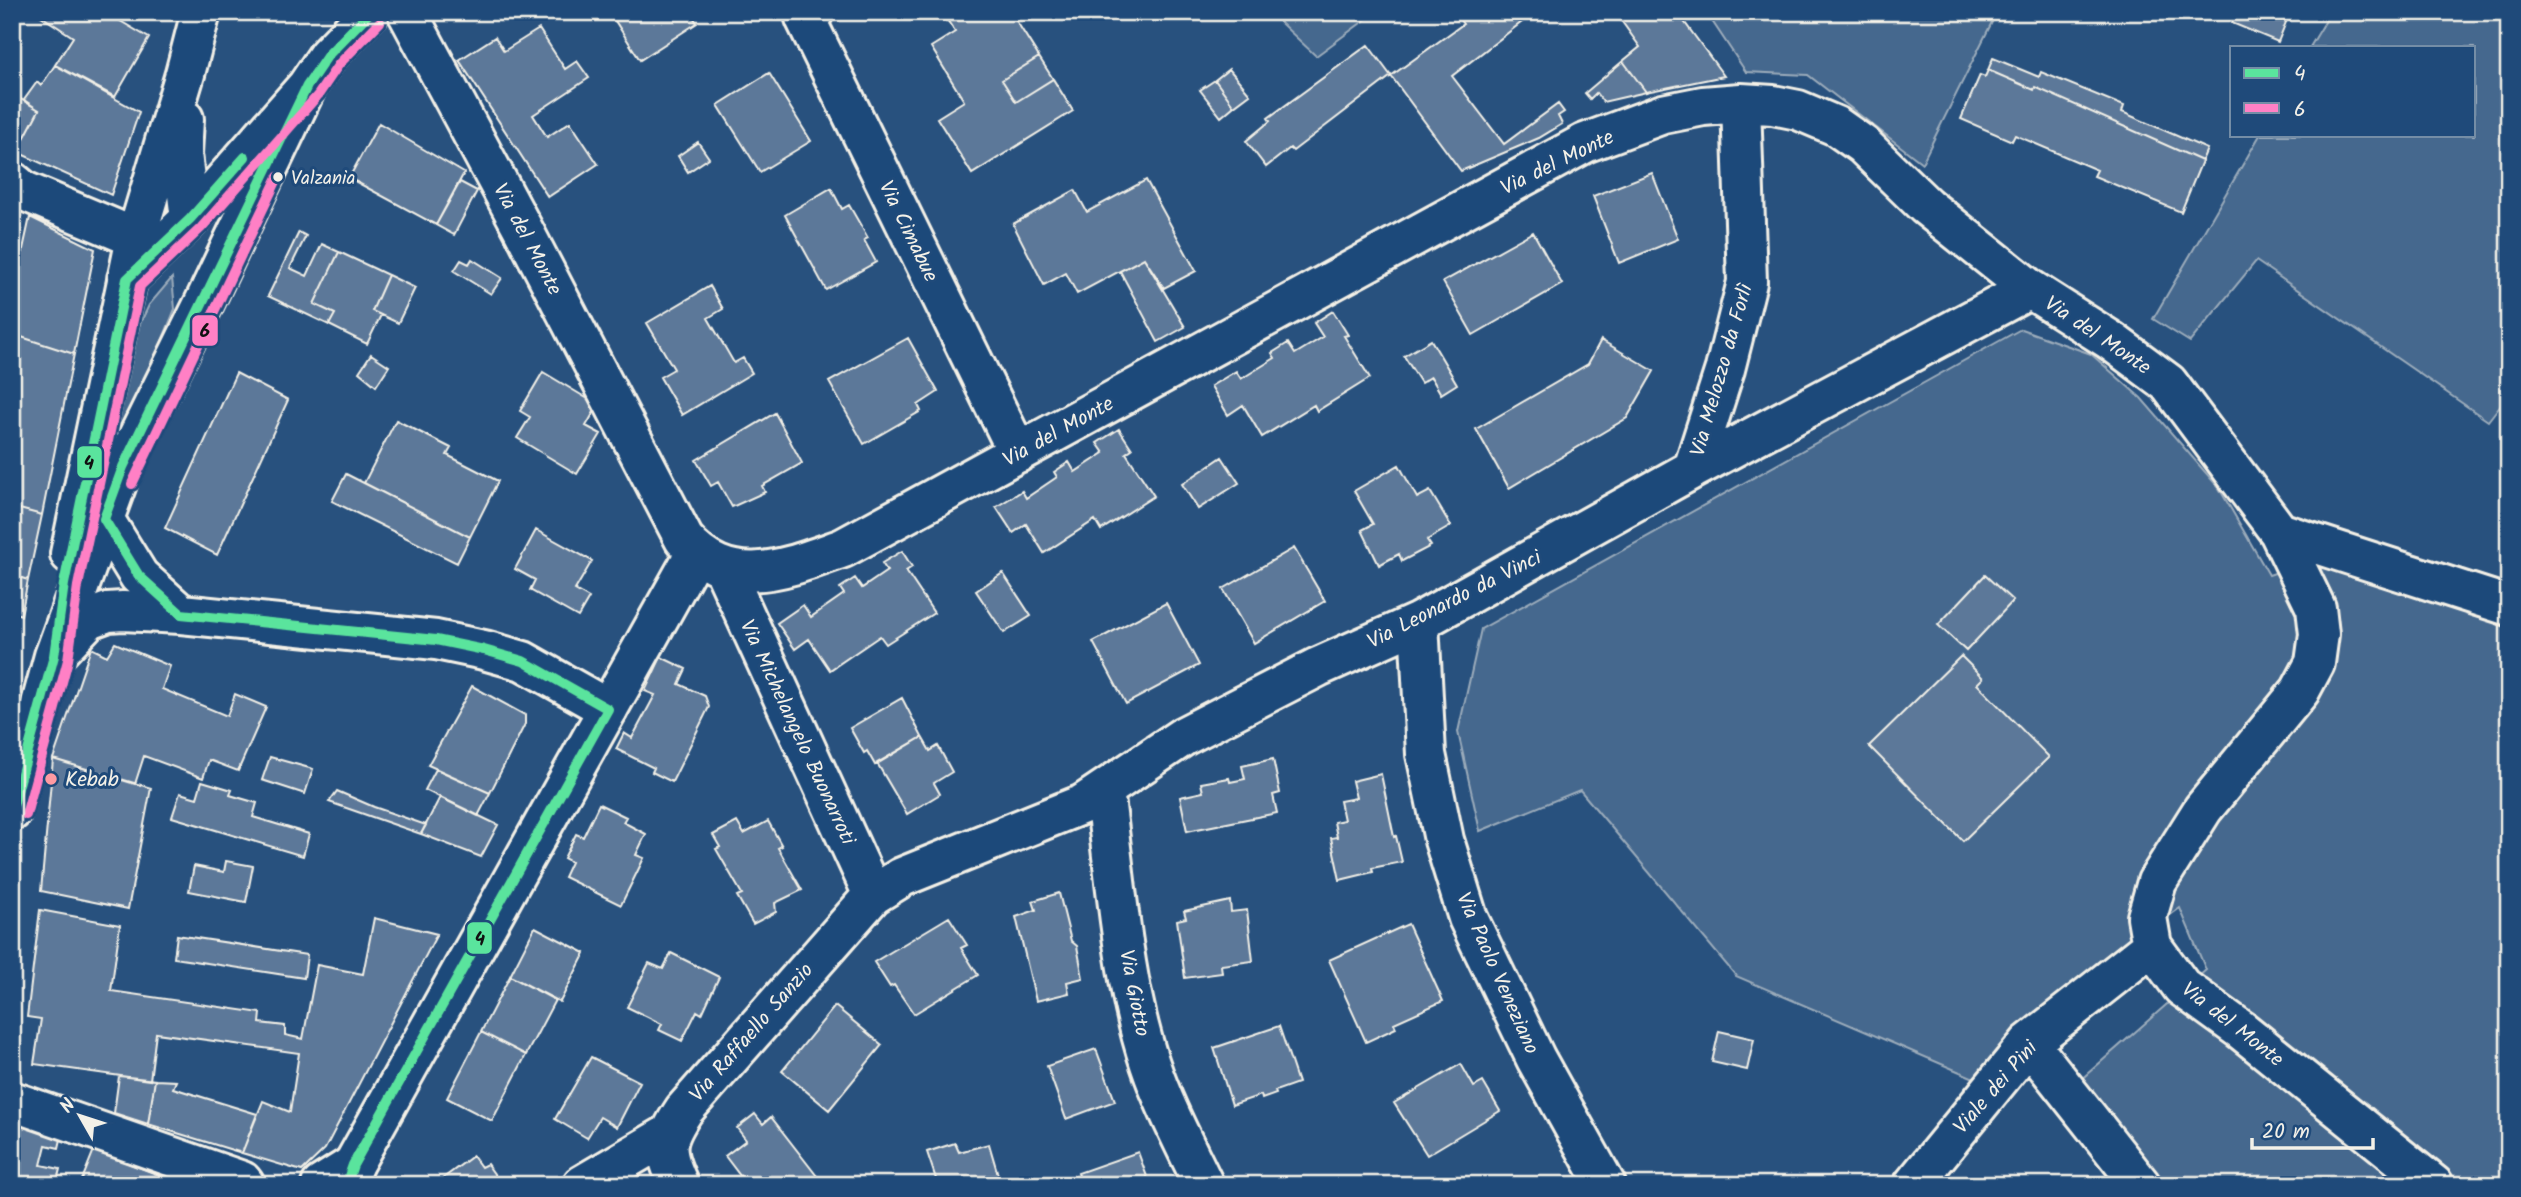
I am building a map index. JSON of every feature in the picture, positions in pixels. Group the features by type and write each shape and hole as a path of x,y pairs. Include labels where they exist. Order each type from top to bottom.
{"street":[{"path":"54,656 64,583 136,238 201,12"},
{"path":"127,279 190,219 307,86 328,55 370,12"},
{"name":"Via del Monte","path":"407,12 684,538 710,561 758,572 794,565 843,548 1585,143 1663,114 1703,106 1741,103 1773,104 1798,110 1836,126 1863,145 1926,206 2030,289 2109,340 2168,383 2279,532 2316,608 2319,634 2315,663 2300,691 2203,809 2157,882 2147,917 2152,946 2182,986 2241,1029 2434,1185"},
{"name":"Via Cimabue","path":"814,12 805,18 1018,453"},
{"path":"185,74 183,154 190,219 204,303"},
{"path":"12,810 54,656 123,467 307,86"},
{"name":"Via Melozzo da Forlì","path":"1693,469 1725,369 1747,282 1741,103"},
{"path":"12,181 24,191 136,238"},
{"name":"Via Leonardo da Vinci","path":"873,894 902,877 1065,813 1104,791 1140,764 1196,730 1318,667 1419,622 1693,469 2030,289"},
{"path":"104,519 139,576 181,614"},
{"path":"2279,532 2509,606"},
{"path":"321,1185 349,1175 608,709 710,561"},
{"name":"Via Michelangelo Buonarroti","path":"710,561 873,894"},
{"path":"54,656 89,619 108,612 181,614 436,640 484,650 523,661 608,709"},
{"name":"Via Paolo Veneziano","path":"1419,622 1426,754 1444,840 1468,918 1536,1059 1606,1185"},
{"name":"Via Giotto","path":"1104,791 1130,988 1149,1063 1173,1122 1205,1185"},
{"name":"Via Raffaello Sanzio","path":"669,1134 692,1100 873,894"},
{"name":"Viale dei Pini","path":"1913,1185 2029,1043 2152,946"},
{"path":"2029,1043 2141,1185"},
{"path":"12,1101 253,1184"},
{"path":"582,1185 669,1134"},
{"path":"669,1134 668,1161 679,1185"}],"shaded area":[{"path":"1269,12 1376,12 1316,56"},
{"path":"1706,12 1997,12 1922,163 1808,75 1746,72"},
{"path":"2331,12 2509,12 2509,394 2488,421 2256,261 2190,342 2153,319 2259,136 2476,136 2476,46 2311,46"},
{"path":"172,278 175,309 109,472 113,404 129,347 149,305"},
{"path":"2021,329 2091,354 2141,398 2219,488 2269,575 2315,559 2509,619 2509,1185 2158,1185 2078,1082 2206,970 2180,908 2016,1028 1974,1078 1736,976 1580,790 1480,831 1458,732 1481,629"}],"building":[{"path":"35,12 105,12 149,38 115,97 55,65 73,37"},
{"path":"614,12 690,12 697,23 640,60 612,16"},
{"path":"942,12 1022,12 1014,17 1039,57 1002,80 1016,102 1053,79 1073,111 972,174 937,118 964,101 931,47 955,32"},
{"path":"1454,12 1535,12 1452,76 1504,144 1558,104 1564,112 1558,116 1562,124 1539,138 1461,171 1391,76 1463,24"},
{"path":"1615,12 1677,12 1724,76 1646,92 1623,61 1640,47"},
{"path":"2236,12 2290,12 2278,42 2232,23"},
{"path":"539,29 565,69 577,61 589,78 533,115 547,137 570,122 598,164 548,197 459,60 495,37 504,51"},
{"path":"1368,45 1391,76 1293,151 1290,148 1266,167 1246,141 1270,121 1268,118"},
{"path":"1039,57 1053,79 1016,102 1002,80"},
{"path":"1993,58 2039,77 2041,72 2124,106 2122,112 2207,149 2202,161 2035,87 2034,90 1988,70"},
{"path":"1623,61 1646,92 1603,102 1596,93 1590,99 1585,93"},
{"path":"55,65 139,112 111,195 17,152 39,110 24,100 37,82 41,86"},
{"path":"1229,69 1250,94 1234,106 1215,80"},
{"path":"1988,70 2034,90 2035,87 2202,161 2181,212 2094,176 2097,170 2015,135 2012,141 1961,119 1980,75 1985,77"},
{"path":"769,73 811,141 760,172 718,105"},
{"path":"1215,80 1234,106 1221,117 1200,90"},
{"path":"12,94 39,110 17,152 12,148"},
{"path":"379,123 464,173 436,225 349,178"},
{"path":"698,142 709,158 688,172 678,156"},
{"path":"1652,173 1678,239 1619,263 1593,196"},
{"path":"1146,180 1196,271 1164,288 1144,258 1077,294 1066,273 1044,285 1013,224 1075,190 1087,212"},
{"path":"460,182 477,191 454,235 436,225"},
{"path":"831,188 842,209 849,205 868,238 864,240 876,262 826,290 785,215"},
{"path":"30,217 95,249 74,354 12,334 12,300"},
{"path":"299,232 306,236 290,268 307,276 322,244 339,252 314,304 335,314 329,325 268,296"},
{"path":"1533,232 1562,284 1473,335 1443,282"},
{"path":"339,252 388,275 372,311 381,315 367,344 329,325 335,314 314,304"},
{"path":"1144,258 1185,327 1158,342 1120,271"},
{"path":"472,259 502,278 491,294 454,271 461,260 469,264"},
{"path":"388,275 415,288 398,323 372,311"},
{"path":"710,286 723,309 708,318 734,363 743,358 752,373 682,415 660,377 674,369 647,323"},
{"path":"1333,311 1348,335 1344,336 1370,378 1317,411 1314,405 1262,437 1243,405 1228,415 1211,386 1236,371 1241,379 1275,358 1272,353 1288,343 1295,354 1323,337 1314,323"},
{"path":"12,334 74,354 42,515 12,507"},
{"path":"908,338 938,392 918,405 921,411 864,444 829,382"},
{"path":"1431,340 1457,384 1441,394 1431,377 1421,383 1404,356"},
{"path":"1601,340 1654,371 1627,418 1509,488 1476,429 1588,364"},
{"path":"371,354 389,366 376,386 359,372"},
{"path":"543,372 598,405 586,426 601,434 577,474 517,438 530,417 520,411"},
{"path":"236,373 288,400 217,555 165,528"},
{"path":"775,413 802,463 762,486 765,492 732,507 718,482 711,486 696,460"},
{"path":"396,420 451,448 447,455 498,481 470,537 364,483"},
{"path":"1119,429 1132,449 1126,453 1154,496 1101,530 1095,520 1044,553 1026,524 1013,533 996,507 1022,491 1026,498 1057,477 1054,472 1069,462 1075,472 1104,453 1097,443"},
{"path":"1222,457 1239,483 1198,509 1182,484"},
{"path":"1399,465 1417,498 1430,491 1451,526 1427,540 1431,546 1402,561 1399,554 1379,565 1362,530 1373,524 1354,491"},
{"path":"346,474 470,537 457,563 332,501"},
{"path":"12,507 42,515 28,580 12,575"},
{"path":"536,530 592,561 575,590 589,598 578,617 530,590 535,580 515,569"},
{"path":"1294,548 1325,601 1254,643 1223,589"},
{"path":"902,551 912,567 906,571 934,613 886,644 880,636 830,670 809,639 795,649 777,623 803,605 811,617 844,594 840,588 855,578 862,588 887,571 882,563"},
{"path":"1003,573 1031,616 1004,633 976,591"},
{"path":"12,575 28,580 21,615 12,612"},
{"path":"1985,575 2013,601 1966,651 1938,625"},
{"path":"1166,603 1199,665 1126,704 1093,642"},
{"path":"115,643 170,666 162,689 227,716 235,694 266,707 238,771 209,760 203,778 144,756 135,784 53,759 91,648 107,656"},
{"path":"1961,656 1983,678 1977,684 2049,757 1963,841 1869,746"},
{"path":"661,657 686,669 679,684 705,696 709,707 672,782 652,772 654,768 616,749 624,733 632,738 655,695 645,691"},
{"path":"472,686 525,715 525,724 490,793 428,765"},
{"path":"902,698 922,737 875,765 867,751 864,753 850,728"},
{"path":"922,737 930,751 938,746 952,772 934,783 940,794 907,814 877,763"},
{"path":"270,757 313,769 305,794 262,780"},
{"path":"53,759 151,788 128,909 41,891"},
{"path":"1273,759 1280,793 1273,795 1277,813 1187,831 1180,797 1203,792 1201,783 1229,778 1230,782 1245,779 1242,766"},
{"path":"436,769 490,793 478,816 425,790"},
{"path":"1381,774 1402,862 1372,868 1373,872 1340,880 1331,838 1337,837 1334,822 1344,820 1340,801 1356,798 1352,781"},
{"path":"202,781 232,790 230,795 257,803 253,817 309,834 303,856 172,817 180,793 197,798"},
{"path":"337,791 426,825 421,834 329,802"},
{"path":"440,797 498,825 481,857 421,834"},
{"path":"599,804 626,817 623,822 646,834 636,855 644,858 621,905 564,877 571,862 564,858 576,834 583,837"},
{"path":"768,821 782,846 778,848 802,890 775,903 776,912 753,924 737,896 742,894 716,849 720,847 713,835 737,822 744,834"},
{"path":"226,861 253,866 246,902 189,891 194,866 224,872"},
{"path":"1059,893 1071,941 1077,946 1083,978 1067,982 1069,993 1036,1001 1016,917 1036,910 1033,901"},
{"path":"1230,901 1231,912 1247,910 1253,961 1221,965 1222,973 1185,978 1177,920 1186,918 1184,911"},
{"path":"40,910 120,925 111,991 261,1013 260,1023 285,1026 285,1035 303,1039 317,965 363,974 374,918 437,934 325,1149 302,1171 242,1153 263,1101 290,1112 299,1053 156,1033 150,1080 34,1064 41,1019 27,1017"},
{"path":"949,917 967,945 961,948 978,975 914,1014 894,985 890,987 874,962"},
{"path":"1408,924 1443,1001 1394,1023 1396,1028 1366,1042 1329,960"},
{"path":"535,927 585,953 560,1002 510,976"},
{"path":"177,935 307,955 304,978 174,958"},
{"path":"671,953 719,977 702,1014 697,1011 682,1041 659,1030 662,1024 627,1007 649,963 663,969"},
{"path":"510,976 555,1000 526,1055 481,1032"},
{"path":"835,1006 882,1045 829,1110 782,1071"},
{"path":"1279,1026 1298,1083 1262,1099 1261,1095 1232,1105 1214,1048"},
{"path":"1719,1031 1754,1039 1747,1070 1712,1062"},
{"path":"481,1032 526,1055 492,1121 447,1098"},
{"path":"1096,1049 1115,1101 1066,1119 1047,1066"},
{"path":"591,1057 640,1082 617,1127 600,1117 587,1138 555,1119"},
{"path":"1461,1064 1474,1087 1483,1082 1500,1111 1427,1155 1394,1103"},
{"path":"119,1076 155,1080 148,1124 114,1113"},
{"path":"155,1080 176,1081 173,1088 257,1114 242,1153 148,1124"},
{"path":"755,1114 763,1124 771,1117 820,1180 814,1185 747,1185 725,1156 746,1140 737,1128"},
{"path":"12,1117 64,1126 59,1148 46,1145 41,1165 60,1169 56,1185 12,1185"},
{"path":"955,1143 959,1152 989,1144 1001,1185 938,1185 927,1152"},
{"path":"94,1150 185,1185 80,1185"},
{"path":"1138,1152 1150,1185 1082,1185 1078,1173"},
{"path":"473,1156 481,1167 487,1164 502,1185 434,1185"}],"transit line":[{"name":"4","path":"346,1185 353,1165 608,709 523,661 484,650 436,640 181,614 139,576 104,519 123,467 307,86 328,55 370,12"},
{"name":"6","path":"26,815 68,660 78,586 140,286 201,228 318,95 339,64 380,22"},
{"name":"4","path":"12,810 54,656 64,584 127,279 190,219 245,157"},
{"name":"6","path":"132,484 278,177"}],"place":[{"name":"Valzania","path":"278,177"},
{"name":"Kebab","path":"51,779"}]}
